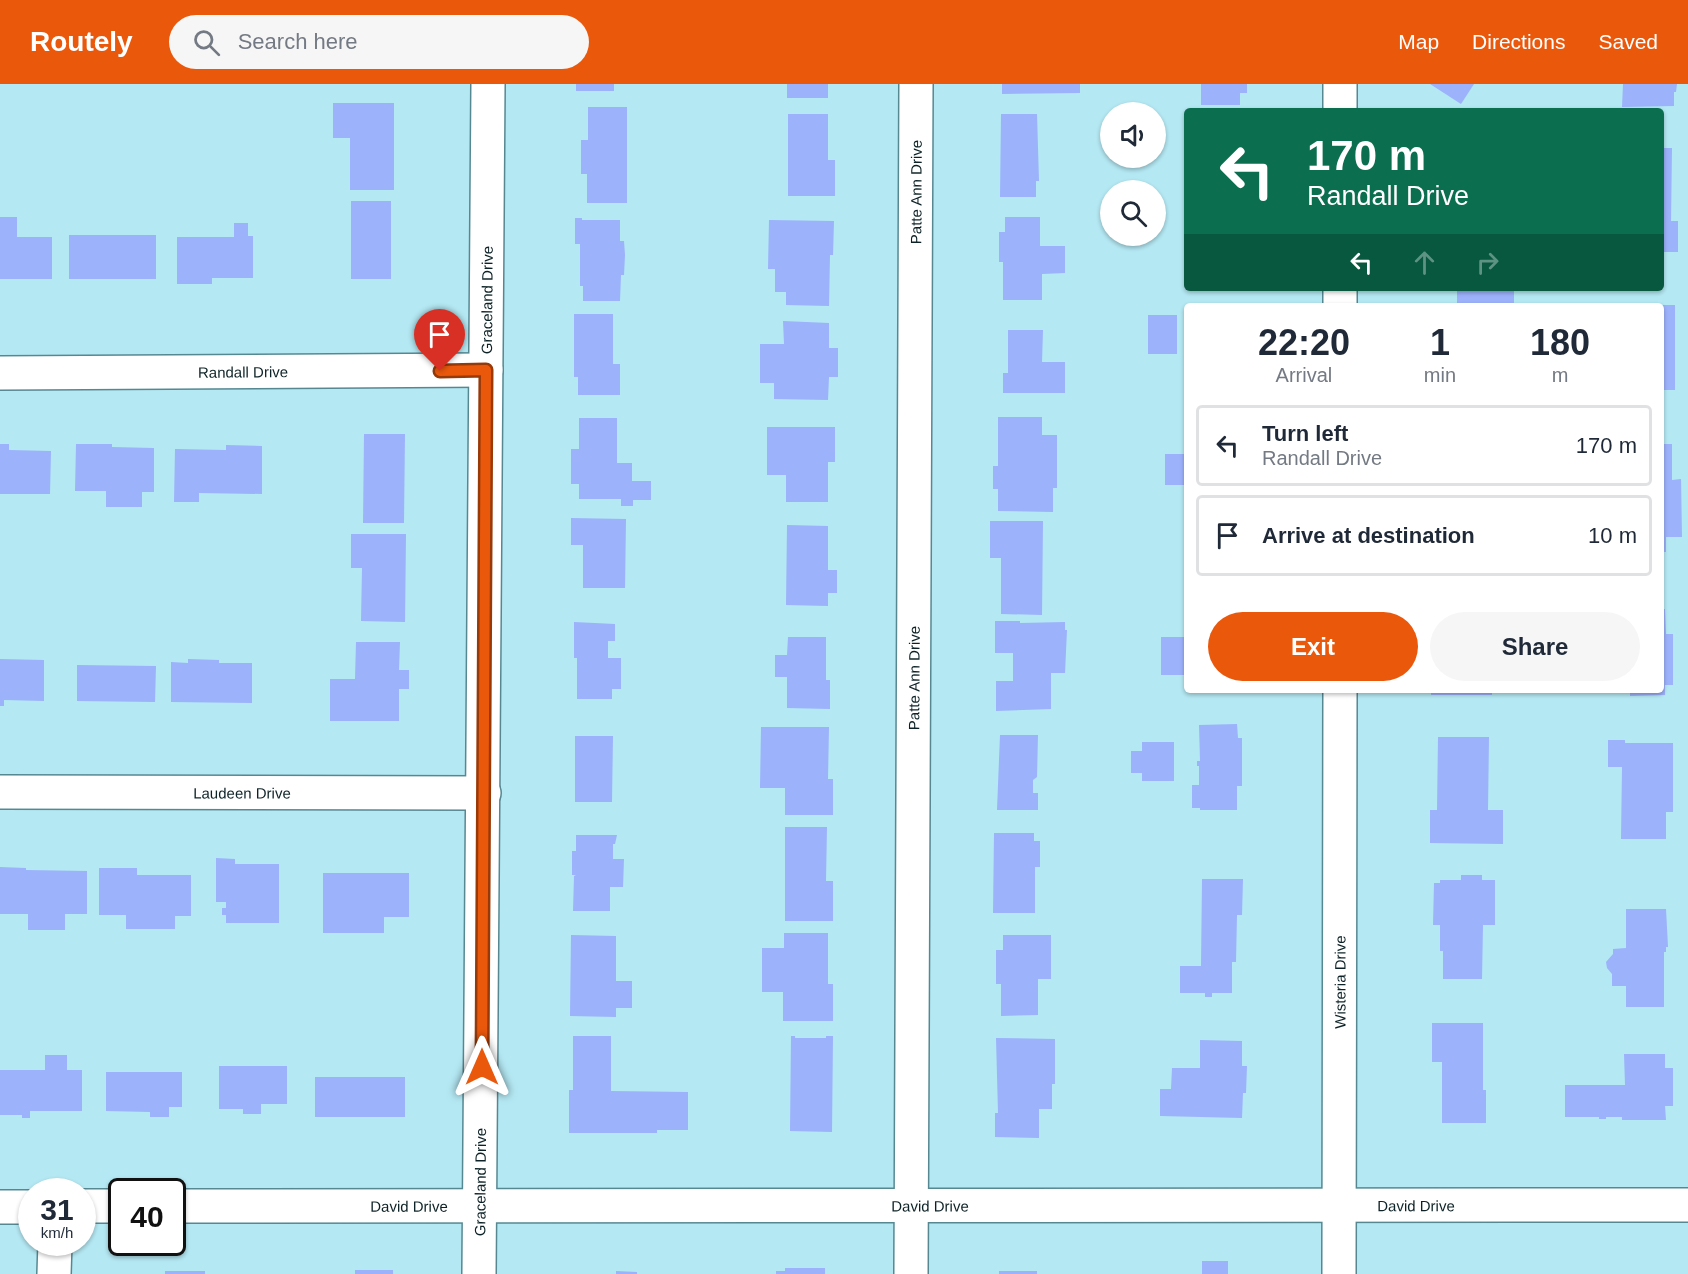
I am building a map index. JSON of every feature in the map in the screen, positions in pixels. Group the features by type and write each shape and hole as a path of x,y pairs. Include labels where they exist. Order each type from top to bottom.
{"street":[{"name":"Graceland Drive","path":"479,1274 488,84"},
{"name":"Patte Ann Drive","path":"911,1274 916,84"},
{"path":"1340,84 1340,108"},
{"name":"Randall Drive","path":"0,373 486,370"},
{"name":"Wisteria Drive","path":"1339,1274 1340,693"},
{"name":"Laudeen Drive","path":"0,792 484,793"},
{"name":"David Drive","path":"186,1206 1688,1205"},
{"path":"0,1207 18,1207"},
{"path":"54,1274 55,1256"}],"building":[{"path":"576,84 614,84 614,91 576,91"},
{"path":"787,84 828,84 828,98 787,98"},
{"path":"1002,84 1080,84 1080,93 1002,94"},
{"path":"1201,84 1247,84 1247,93 1240,93 1240,105 1201,105"},
{"path":"1430,84 1474,84 1461,104"},
{"path":"1623,84 1677,84 1676,92 1674,92 1674,106 1622,107"},
{"path":"333,103 394,103 394,190 350,190 350,138 333,138"},
{"path":"588,107 627,107 627,203 587,203 587,174 581,174 581,140 588,140"},
{"path":"788,114 828,114 828,160 835,160 835,196 788,196"},
{"path":"1001,114 1037,114 1039,181 1036,181 1036,197 1000,197"},
{"path":"1664,148 1672,148 1671,221 1678,221 1678,252 1664,252"},
{"path":"351,201 391,201 391,279 351,279"},
{"path":"0,217 17,217 17,237 52,237 52,279 0,279"},
{"path":"1005,217 1040,217 1040,246 1065,246 1065,273 1042,274 1042,300 1003,300 1003,262 999,262 999,232 1005,232"},
{"path":"575,218 620,220 620,241 624,241 625,255 624,275 621,275 620,301 583,301 583,286 580,286 580,244 575,244"},
{"path":"769,220 834,221 833,255 830,255 829,306 786,305 786,292 775,292 775,269 768,269"},
{"path":"234,223 248,223 248,236 253,236 253,278 212,278 212,284 177,284 177,237 234,237"},
{"path":"69,235 156,235 156,279 69,279"},
{"path":"1457,291 1514,291 1514,303 1457,303"},
{"path":"1664,305 1675,305 1675,390 1664,390"},
{"path":"574,314 613,314 613,364 620,364 620,395 578,395 578,377 574,377"},
{"path":"1148,315 1177,315 1177,354 1148,354"},
{"path":"783,321 829,323 829,348 838,348 838,377 829,377 828,400 774,399 774,383 760,383 760,344 784,344"},
{"path":"1008,330 1043,330 1042,362 1065,362 1065,393 1003,393 1003,373 1008,373"},
{"path":"998,417 1042,417 1042,435 1057,435 1057,488 1053,488 1053,512 998,511 998,489 993,489 993,466 998,466"},
{"path":"579,418 617,418 617,463 632,463 632,481 651,481 651,500 633,500 633,506 621,506 621,499 579,499 579,484 571,484 571,449 579,449"},
{"path":"767,427 835,427 835,462 828,462 828,502 786,502 786,475 767,475"},
{"path":"364,434 405,434 404,523 363,523"},
{"path":"0,444 9,444 9,450 51,451 50,494 0,494"},
{"path":"76,444 112,444 112,447 154,448 154,492 142,492 142,507 106,507 106,491 75,491"},
{"path":"1664,444 1672,444 1672,480 1681,479 1682,537 1666,537 1666,552 1664,552"},
{"path":"226,445 262,446 262,494 199,493 199,502 174,502 175,449 226,450"},
{"path":"1165,454 1184,454 1184,485 1165,485"},
{"path":"571,518 626,519 625,588 583,588 583,545 571,545"},
{"path":"990,521 1043,521 1042,615 1001,614 1001,558 990,558"},
{"path":"787,525 828,526 828,570 837,570 837,593 828,593 828,606 786,605"},
{"path":"351,534 406,534 405,622 361,621 362,568 351,568"},
{"path":"1665,609 1666,634 1673,634 1673,685 1665,685 1665,695 1630,696 1630,693 1664,693"},
{"path":"995,621 1065,622 1065,630 1067,630 1065,673 1051,673 1051,709 996,711 996,681 1013,681 1013,653 995,653"},
{"path":"574,622 615,624 615,641 608,641 608,658 621,658 621,689 612,689 612,699 577,699"},
{"path":"788,637 826,637 826,680 830,680 830,709 787,708 787,677 775,677 775,655 787,655"},
{"path":"1161,637 1184,637 1184,675 1161,675"},
{"path":"356,642 400,642 399,670 409,670 409,689 399,689 399,721 330,721 330,679 355,679"},
{"path":"0,659 44,660 44,701 4,700 4,706 0,706"},
{"path":"188,659 219,660 219,663 252,663 252,703 171,702 171,662 188,663"},
{"path":"77,665 156,666 155,702 77,701"},
{"path":"1431,693 1492,693 1492,695 1431,695"},
{"path":"1237,724 1238,738 1242,738 1242,786 1237,786 1237,810 1192,808 1192,785 1199,785 1197,761 1200,761 1199,725"},
{"path":"761,727 829,727 828,779 833,779 833,815 785,815 785,788 760,788"},
{"path":"1000,735 1038,735 1037,777 1033,780 1033,793 1038,793 1038,810 997,810"},
{"path":"575,736 613,736 612,802 575,802"},
{"path":"1438,737 1489,737 1488,810 1503,810 1503,844 1430,843 1430,810 1437,810"},
{"path":"1608,740 1625,740 1625,743 1673,743 1673,812 1666,812 1666,839 1621,839 1622,767 1608,767"},
{"path":"1142,742 1174,742 1174,781 1142,781 1142,773 1131,773 1131,751 1142,751"},
{"path":"785,827 827,827 826,881 833,881 833,921 785,921"},
{"path":"994,833 1034,833 1034,841 1040,841 1040,867 1035,867 1035,913 993,913"},
{"path":"576,835 617,835 615,844 613,844 613,859 624,859 623,887 610,887 610,911 573,911 574,876 576,875 572,875 572,851 576,851"},
{"path":"216,858 235,859 235,864 279,864 279,923 226,923 226,915 222,915 222,908 226,908 226,902 216,902"},
{"path":"0,867 26,868 26,870 87,871 87,914 65,914 65,930 28,930 28,914 0,914"},
{"path":"99,868 137,868 137,875 191,875 191,916 175,916 175,929 126,929 126,915 99,915"},
{"path":"323,873 409,873 409,917 384,917 384,933 323,933"},
{"path":"1461,875 1482,875 1482,880 1495,880 1495,925 1483,925 1482,979 1443,979 1440,925 1433,925 1434,883 1440,883 1440,880 1461,880"},
{"path":"1202,879 1243,879 1242,915 1237,915 1236,962 1232,962 1232,993 1212,993 1212,997 1205,997 1205,993 1180,993 1180,966 1201,966"},
{"path":"1626,909 1666,909 1668,947 1664,952 1664,1007 1626,1007 1626,986 1612,986 1612,974 1606,962 1613,954 1613,949 1626,948"},
{"path":"784,933 828,933 828,984 833,984 833,1021 783,1021 783,992 762,992 762,948 784,948"},
{"path":"571,935 616,936 616,981 632,981 632,1008 616,1008 616,1017 570,1016"},
{"path":"1003,935 1051,935 1051,979 1038,979 1038,1015 1001,1016 1001,984 996,984 996,950 1003,950"},
{"path":"1432,1023 1483,1023 1483,1090 1486,1090 1486,1123 1442,1123 1442,1062 1432,1062"},
{"path":"573,1036 611,1036 611,1091 688,1092 688,1130 657,1130 657,1133 569,1133 569,1090 573,1090"},
{"path":"791,1036 826,1038 826,1036 833,1036 832,1132 790,1131"},
{"path":"996,1038 1055,1039 1055,1084 1052,1084 1052,1109 1039,1109 1039,1138 995,1137 995,1113 998,1113"},
{"path":"1200,1040 1242,1041 1242,1066 1247,1066 1242,1118 1160,1116 1160,1089 1171,1089 1172,1068 1200,1068"},
{"path":"1624,1054 1665,1054 1665,1068 1673,1068 1673,1106 1665,1106 1666,1120 1565,1117 1565,1085 1625,1085"},
{"path":"45,1055 67,1055 67,1070 82,1070 82,1111 30,1111 30,1118 22,1118 22,1115 0,1115 0,1070 45,1070"},
{"path":"219,1066 287,1066 287,1104 261,1104 261,1114 243,1114 243,1109 219,1109"},
{"path":"106,1072 182,1072 182,1107 169,1107 169,1117 150,1117 150,1112 106,1111"},
{"path":"315,1077 405,1077 405,1117 315,1117"},
{"path":"1202,1261 1228,1261 1228,1274 1202,1274"},
{"path":"785,1268 825,1268 825,1274 776,1274 776,1271 785,1271"},
{"path":"355,1270 393,1270 393,1274 355,1274"},
{"path":"165,1271 205,1271 205,1274 165,1274"},
{"path":"616,1271 637,1272 637,1274 616,1274"},
{"path":"999,1271 1037,1271 1037,1274 999,1274"}],"route":[{"path":"440,371 486,370 482,1067"}]}
